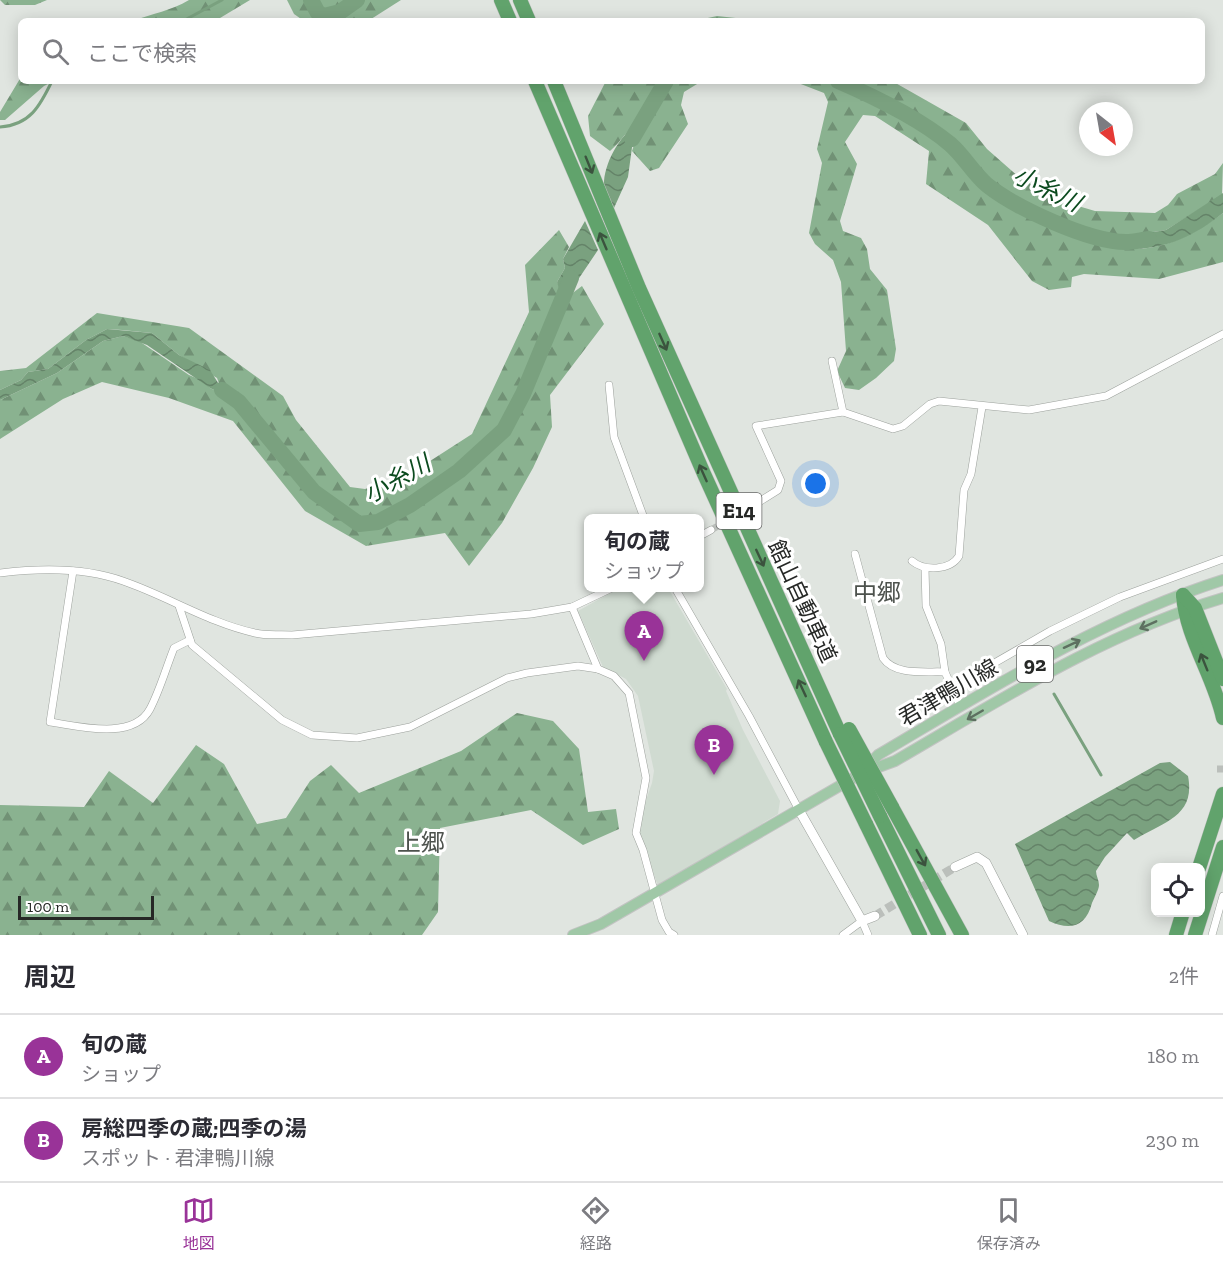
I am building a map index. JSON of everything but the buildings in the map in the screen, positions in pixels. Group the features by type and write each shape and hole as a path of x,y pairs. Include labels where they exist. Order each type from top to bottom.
{"highway":[{"path":"520,0 527,18"},
{"path":"503,3 509,18"},
{"name":"館山自動車道","path":"536,84 709,485 826,742 920,935"},
{"name":"館山自動車道","path":"555,84 639,288 787,617 845,732"},
{"path":"1183,595 1223,679"},
{"path":"1189,609 1219,698 1223,718"},
{"path":"845,732 892,807 962,935"},
{"path":"845,732 880,816 939,935"},
{"path":"1200,863 1223,794"},
{"path":"1195,935 1223,848"},
{"path":"1176,935 1181,917"}],"main road":[{"name":"君津鴨川線","path":"862,772 878,756 960,706 1064,648 1183,595 1223,580"},
{"name":"君津鴨川線","path":"573,935 601,924 862,772 895,761 1092,650 1189,609 1223,598"}],"street":[{"path":"754,505 778,490 781,481 756,426 843,412 893,429 903,426 930,404 939,401 1029,410 1106,396 1223,334"},
{"path":"832,361 843,412"},
{"path":"609,385 614,437 642,514"},
{"path":"912,561 925,568 947,566 956,562 959,556 964,490 971,474 982,407"},
{"path":"704,534 711,530"},
{"path":"855,554 883,658 888,666 896,670 945,672"},
{"path":"951,688 1050,631 1120,597 1223,559"},
{"path":"925,568 926,606 940,644 945,672 960,706"},
{"path":"0,573 27,570 73,571 123,581 179,606 256,633 292,635 531,614 572,607 604,592"},
{"path":"73,571 50,722 107,731 138,722 149,711 174,648 190,640"},
{"path":"677,592 749,716 868,935"},
{"path":"179,606 192,645 282,720 304,732 330,738 357,738 410,727 507,678 527,673 578,666 598,669 614,676 629,693 646,778 636,833 643,850 662,920 669,932 674,935"},
{"path":"572,607 598,669"},
{"path":"955,867 977,857 986,863 1023,935"},
{"path":"1212,935 1223,896"},
{"path":"843,935 862,921 875,916"}],"shaded area":[{"path":"612,592 670,592 727,689 743,730 780,801 778,814 658,886 639,833 640,817 654,771 638,696 626,679 603,667 578,611"}],"green space":[{"path":"0,0 47,0 35,5 5,5"},
{"path":"189,0 250,0 220,18 142,18"},
{"path":"287,0 401,0 373,18 300,18 294,14"},
{"path":"717,16 736,18 708,18"},
{"path":"18,82 18,84 48,84 5,120 0,120 0,112"},
{"path":"604,84 662,84 664,91 672,84 697,84 684,92 681,105 688,124 659,168 650,171 632,151 642,121 610,151 590,136 588,116"},
{"path":"801,84 834,84 838,86 897,84 966,123 987,149 1019,177 1058,200 1095,211 1155,213 1168,205 1177,194 1215,174 1223,163 1222,195 1166,230 1140,234 1133,249 1169,243 1202,227 1223,213 1223,262 1159,279 1084,274 1072,277 1071,287 1049,290 1032,281 988,225 926,184 929,151 875,116 863,115 845,142 857,164 840,221 843,231 861,238 867,249 870,269 887,290 896,349 894,361 876,378 859,390 845,388 837,371 846,351 841,282 833,260 815,244 809,233 822,163 817,149 828,102 824,93"},
{"path":"559,230 569,247 563,259 565,268 557,282 566,298 582,286 604,324 550,395 552,427 533,468 502,523 469,566 445,533 366,546 305,511 233,421 169,398 102,382 63,399 0,439 0,400 57,373 103,341 123,336 139,341 189,375 203,381 210,388 237,401 220,386 217,378 179,355 152,333 107,329 86,340 48,369 28,372 21,380 0,390 0,371 26,368 97,313 189,328 283,396 296,420 350,487 365,489 413,472 472,434 529,312 525,265"},
{"path":"517,713 553,721 579,749 588,812 616,809 619,829 583,845 531,810 440,828 438,912 422,935 0,935 0,805 84,807 109,771 153,803 196,745 224,764 257,824 286,818 310,781 331,765 359,793 461,751"}],"water":[{"path":"834,84 858,84 858,90"},
{"path":"643,121 633,140 628,177 614,208 604,184 608,164 616,146 628,132"},
{"path":"1223,193 1223,213 1192,234 1169,243 1145,248 1132,249 1126,242 1140,234 1166,230"},
{"path":"585,221 598,250 565,299 562,299 557,282 565,268 563,259"},
{"path":"107,329 152,333 179,355 210,370 220,386 239,402 210,388 147,345 123,336 103,341 57,373 0,400 0,390 21,380 28,372 48,369 86,340"},
{"path":"1170,762 1188,776 1189,790 1182,810 1166,823 1134,840 1127,833 1105,857 1096,871 1098,889 1086,917 1081,922 1064,926 1049,921 1015,844 1160,763"}],"waterway":[{"path":"189,18 222,0"},
{"path":"311,0 318,13 324,16 340,12 357,0"},
{"path":"0,127 19,122 33,113 50,84"},
{"name":"小糸川","path":"632,139 664,84"},
{"name":"小糸川","path":"845,84 882,101 938,134 955,149 987,185 1016,204 1073,230 1093,236 1129,242 1149,239"},
{"name":"小糸川","path":"222,390 239,402 314,492 359,524 378,522 410,505 459,471 504,430 523,394 571,278"},
{"path":"1054,694 1101,775"}],"tunnel":[{"path":"711,530 754,505"},
{"path":"1217,769 1223,769"},
{"path":"875,916 955,867"}],"place":[{"name":"旬の蔵","path":"644,661"},
{"name":"房総四季の蔵;四季の湯","path":"714,775"}],"district":[{"name":"中郷","path":"877,593"},
{"name":"上郷","path":"421,843"}]}
